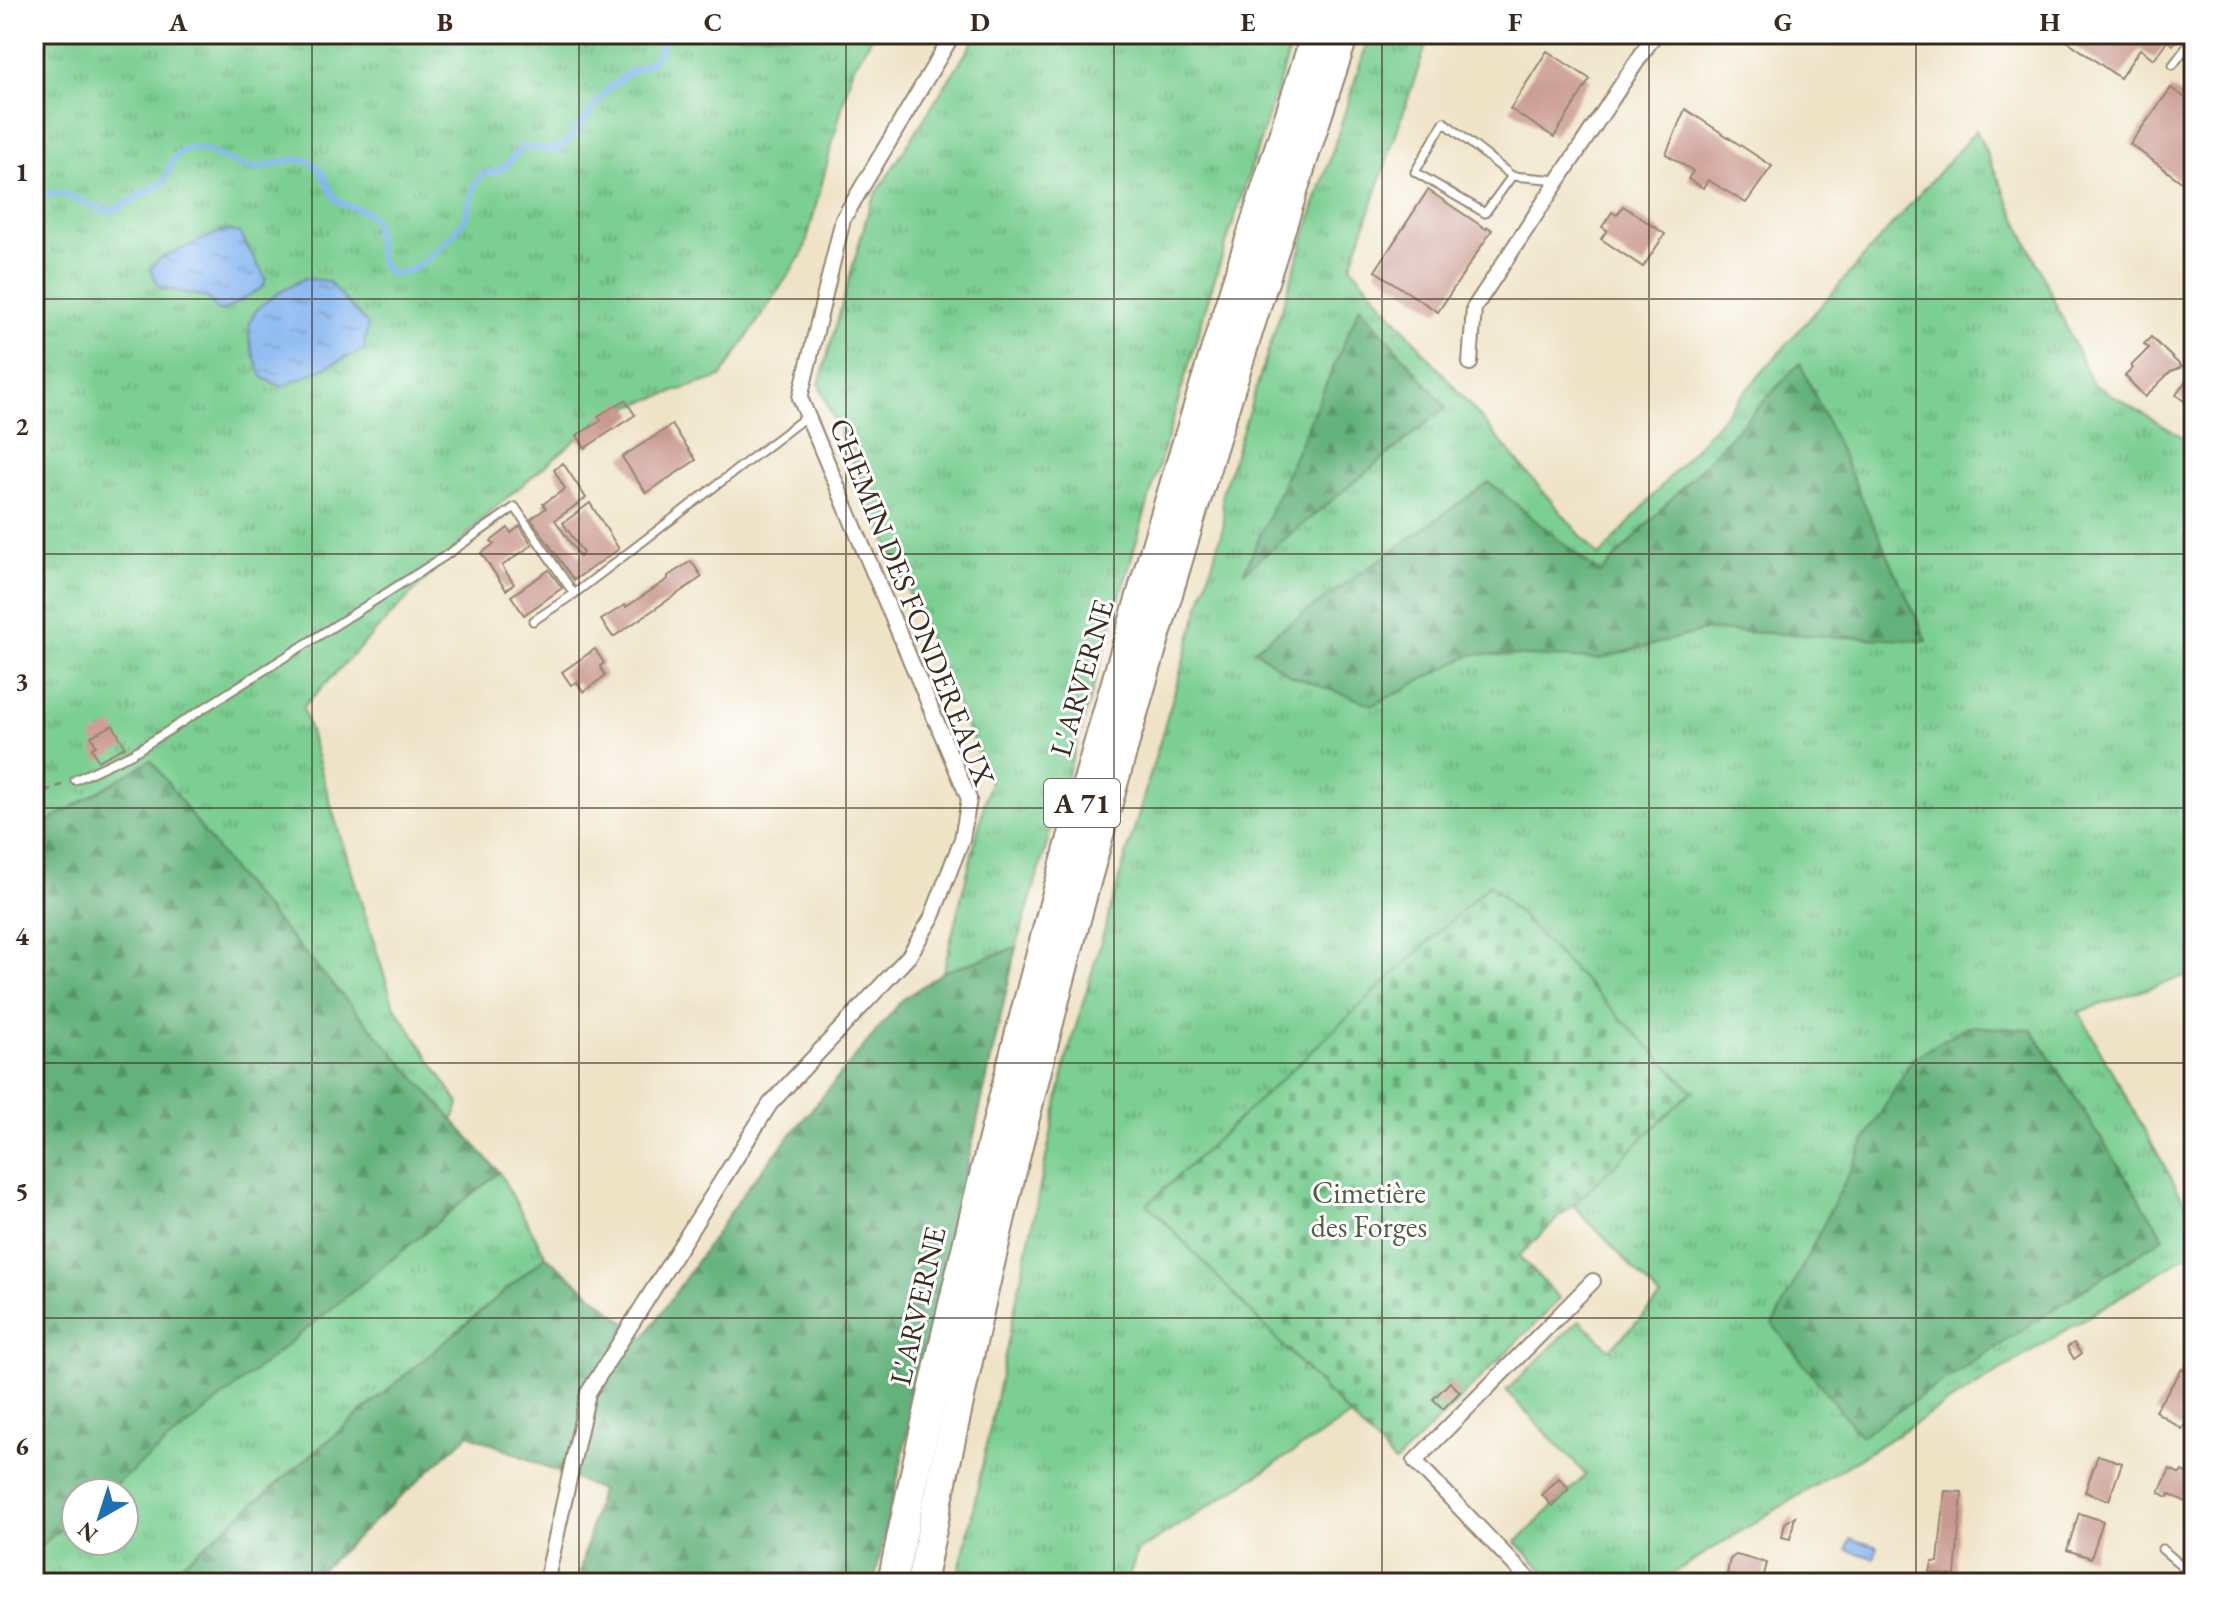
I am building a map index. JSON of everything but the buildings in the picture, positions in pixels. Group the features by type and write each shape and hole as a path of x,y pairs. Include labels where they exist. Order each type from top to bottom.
{"highway":[{"name":"L'ARVERNE","path":"892,1583 953,1299 1042,945 1147,574 1316,34"},
{"name":"L'ARVERNE","path":"921,1583 1019,1141 1084,894 1185,537 1344,34"}],"street":[{"name":"CHEMIN DES FONDEREAUX","path":"546,1583 588,1393 770,1104 909,956 931,919 962,839 969,799 800,398 843,219 953,34"},
{"path":"1470,363 1474,308 1655,34"},
{"path":"1532,1583 1415,1461 1593,1281"}],"lane":[{"path":"2173,65 2194,37"},
{"path":"1512,176 1485,213 1415,172 1444,122 1512,176 1559,180"},
{"path":"533,621 574,594 807,416"},
{"path":"75,780 133,753 445,556 515,507 574,594"},
{"path":"2162,1549 2194,1576"}],"path":[{"path":"34,795 75,780"}],"green space":[{"path":"34,34 874,34 852,69 804,251 721,377 608,413 491,511 303,707 393,1003 459,1104 424,1204 388,1262 499,1172 546,1256 160,1583 34,1583 34,1551 60,1530 60,1557 140,1557 140,1477 125,1477 225,1395 34,1398"},
{"path":"978,34 1295,34 1211,290 1016,948 943,972 990,781 819,385 871,202"},
{"path":"1370,34 1430,34 1351,266 1599,557 1976,130 2092,383 2194,444 2194,973 2079,1012 2194,1219 2194,1251 1657,1583 1555,1583 1516,1542 1586,1475 1506,1391 1579,1320 1610,1349 1661,1298 1573,1205 1692,1090 1148,1204 1350,1416 1137,1552 1127,1583 956,1583 1067,1057 1224,524 1222,494"},
{"path":"1360,306 1446,407 1244,572"},
{"path":"1800,363 1927,641 1707,630 1599,659 1473,654 1373,705 1289,675 1254,649 1489,482 1600,574"},
{"path":"151,760 238,878 499,1172 125,1477 60,1477 60,1530 34,1551 34,830"},
{"name":"Cimetière des Forges","path":"1490,884 1692,1091 1519,1256 1560,1299 1395,1463 1148,1204"},
{"path":"1016,948 874,1583 577,1583 600,1490 469,1434 307,1583 160,1583 546,1256 644,1338 750,1184 902,1000 943,972"},
{"path":"1968,1026 2032,1030 2164,1237 1860,1436 1773,1325 1868,1135 1913,1058"}],"water":[{"path":"224,230 240,233 266,279 263,287 225,310 217,311 206,297 160,288 150,269 159,259"},
{"path":"305,278 328,281 368,325 364,350 282,387 263,378 254,357 249,327 260,306"},
{"path":"1851,1539 1878,1547 1874,1558 1847,1550"}],"waterway":[{"path":"34,200 57,194 112,211 164,183 173,160 182,151 192,148 203,149 246,167 304,160 320,170 338,201 371,216 385,268 392,273 402,273 428,258 454,233 465,218 474,187 482,175 504,167 522,147 558,149 573,135 609,88 632,71 650,63 659,52 666,34"}]}
